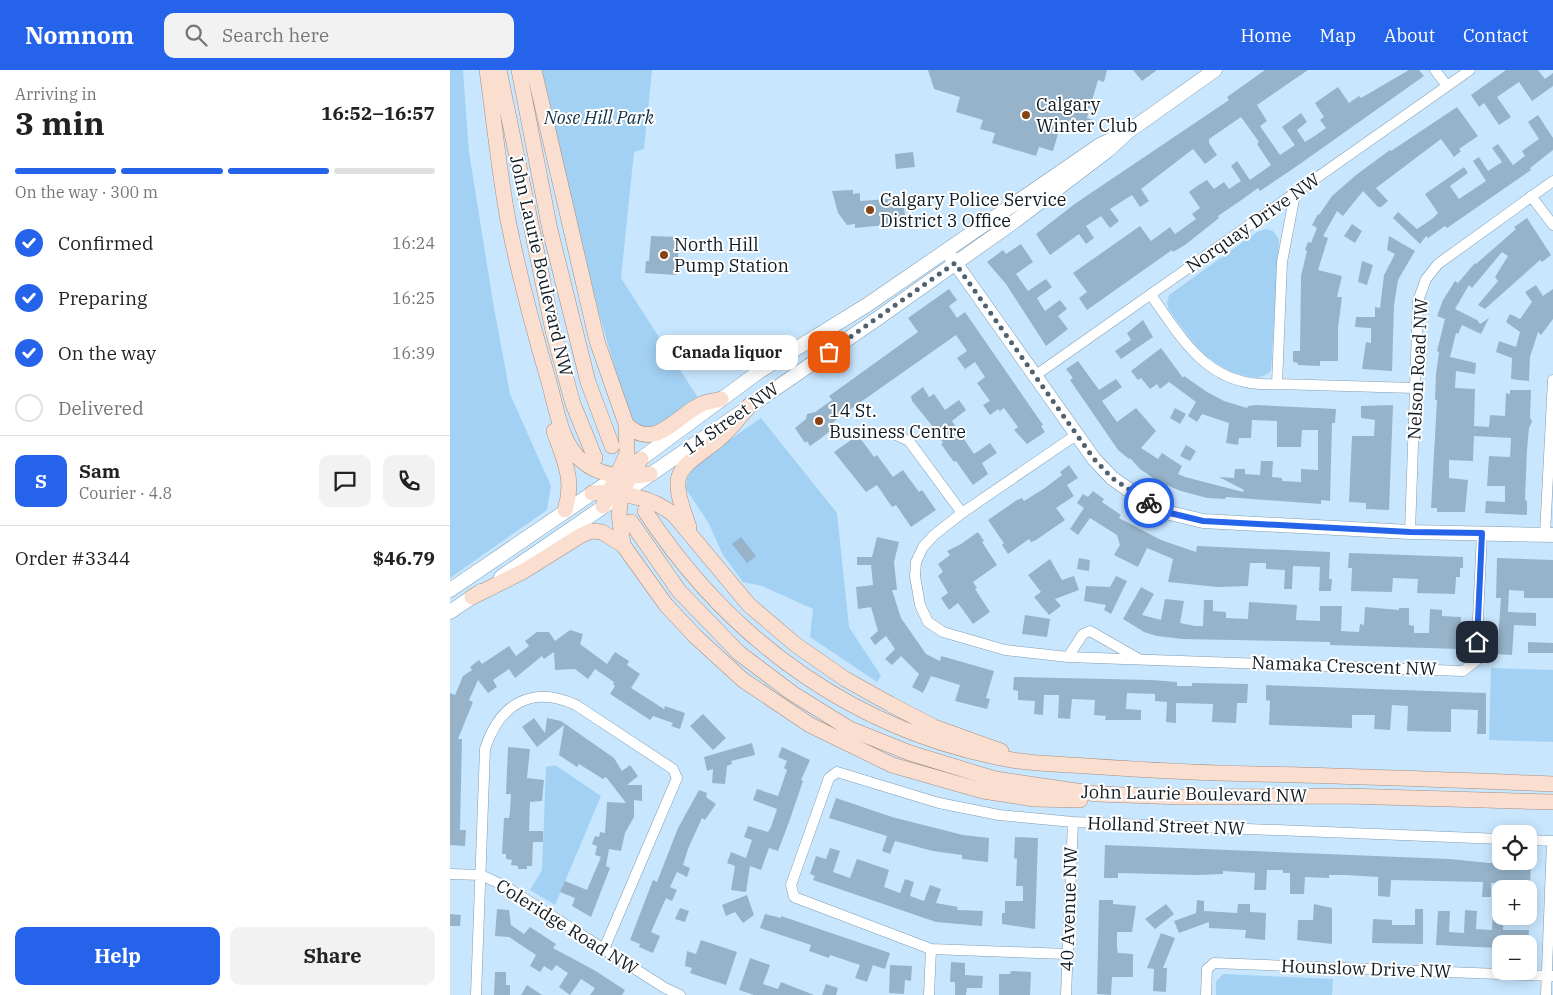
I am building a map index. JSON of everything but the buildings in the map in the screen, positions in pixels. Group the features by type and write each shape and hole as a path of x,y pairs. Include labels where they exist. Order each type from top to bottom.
{"main road":[{"path":"487,70 508,218 527,308 561,425 573,451 582,461 598,471 625,476 650,474"},
{"name":"John Laurie Boulevard NW","path":"499,70 553,331 573,404 595,458"},
{"name":"John Laurie Boulevard NW","path":"519,70 550,230 588,382 612,446"},
{"path":"534,70 597,341 626,424 627,454 625,476"},
{"name":"14 Street NW","path":"616,493 650,474 822,357 955,263 1107,151 1129,131 1215,70"},
{"name":"14 Street NW","path":"641,459 760,371 859,310 1100,145 1129,131"},
{"path":"946,250 1094,459 1112,478 1142,499 1170,513 1203,521 1227,523 1410,532 1549,535"},
{"path":"527,308 526,327 539,387 567,468 570,485 565,510"},
{"path":"626,424 642,436 652,434 663,430 702,404 721,399"},
{"path":"693,538 679,498 678,481 680,471 687,462 721,437 751,404"},
{"path":"450,612 603,506 616,493 625,476 641,459"},
{"path":"450,590 565,510 625,476"},
{"path":"592,493 616,493 662,505 674,515 749,604 773,627 803,650 845,680 934,727 997,748 1014,760"},
{"path":"616,493 624,544"},
{"name":"John Laurie Boulevard NW","path":"645,511 669,548 696,582 756,640 787,665 830,692 930,740 1014,760 1173,772 1553,784"},
{"name":"John Laurie Boulevard NW","path":"631,522 679,591 738,653 792,693 850,729 910,753 994,779 1097,794 1182,797 1346,796 1553,802"},
{"path":"472,597 524,571 591,531 613,536 624,544 666,605 696,637 743,680 810,725 892,765 983,791 1034,799 1076,801 1097,794"}],"street":[{"path":"1435,70 1447,86"},
{"name":"Norquay Drive NW","path":"1036,375 1470,70"},
{"name":"Nelson Road NW","path":"1410,532 1418,301 1426,279 1438,264 1454,250 1553,181"},
{"path":"1277,384 1282,262 1296,194"},
{"path":"1531,196 1553,225"},
{"path":"1151,295 1185,343 1209,367 1238,381 1261,385 1414,388"},
{"path":"1549,535 1553,380"},
{"path":"892,433 909,441 962,513"},
{"name":"Namaka Crescent NW","path":"1076,435 962,513 934,535 924,547 916,562 917,592 920,605 928,622 943,632 1005,650 1068,657 1463,671 1476,661 1482,533"},
{"name":"Namaka Crescent NW","path":"1068,657 1082,634 1090,631 1140,660"},
{"path":"476,995 485,749 491,730 504,713 522,700 540,696 562,699 576,705 673,769 677,778 604,948"},
{"name":"Holland Street NW","path":"931,949 794,897 791,885 829,778 837,772 939,803 999,815 1073,822 1492,839"},
{"name":"40 Avenue NW","path":"1066,995 1073,822"},
{"path":"1537,840 1552,841 1550,976 1546,995"},
{"name":"Coleridge Road NW","path":"450,874 481,875 505,886 665,988 680,995"},
{"path":"929,995 931,949 1067,954"},
{"name":"Hounslow Drive NW","path":"1206,995 1207,969 1214,963 1550,976"}],"green space":[{"path":"450,70 463,70 469,152 510,394 551,486 547,510 450,578"},
{"name":"Nose Hill Park","path":"540,70 652,70 644,149 634,152 621,278 700,401 655,429 634,423 628,413 589,279"},
{"path":"1266,229 1273,231 1279,239 1271,371 1264,376 1254,378 1230,371 1209,358 1184,330 1169,310 1167,303 1169,295 1257,232"},
{"path":"761,418 837,513 849,627 881,676 877,682 810,637 813,609 762,586 743,582 723,555 708,522 686,489 687,479 692,470 706,456"},
{"path":"1491,668 1553,670 1553,742 1489,740"},
{"path":"555,765 601,796 555,905 530,890 542,870 546,767"},
{"path":"1223,974 1333,979 1332,995 1216,995 1216,982"}],"way so far":[{"path":"829,352 955,263 1094,459 1112,478 1149,503"}],"place":[{"name":"Calgary Winter Club","path":"1026,115"},
{"name":"Calgary Police Service District 3 Office","path":"870,210"},
{"name":"North Hill Pump Station","path":"664,255"},
{"name":"Canada liquor","path":"829,352"},
{"name":"14 St. Business Centre","path":"819,421"}],"route":[{"path":"1149,503 1170,513 1203,521 1235,524 1410,532 1482,533 1477,605 1477,642"}]}
